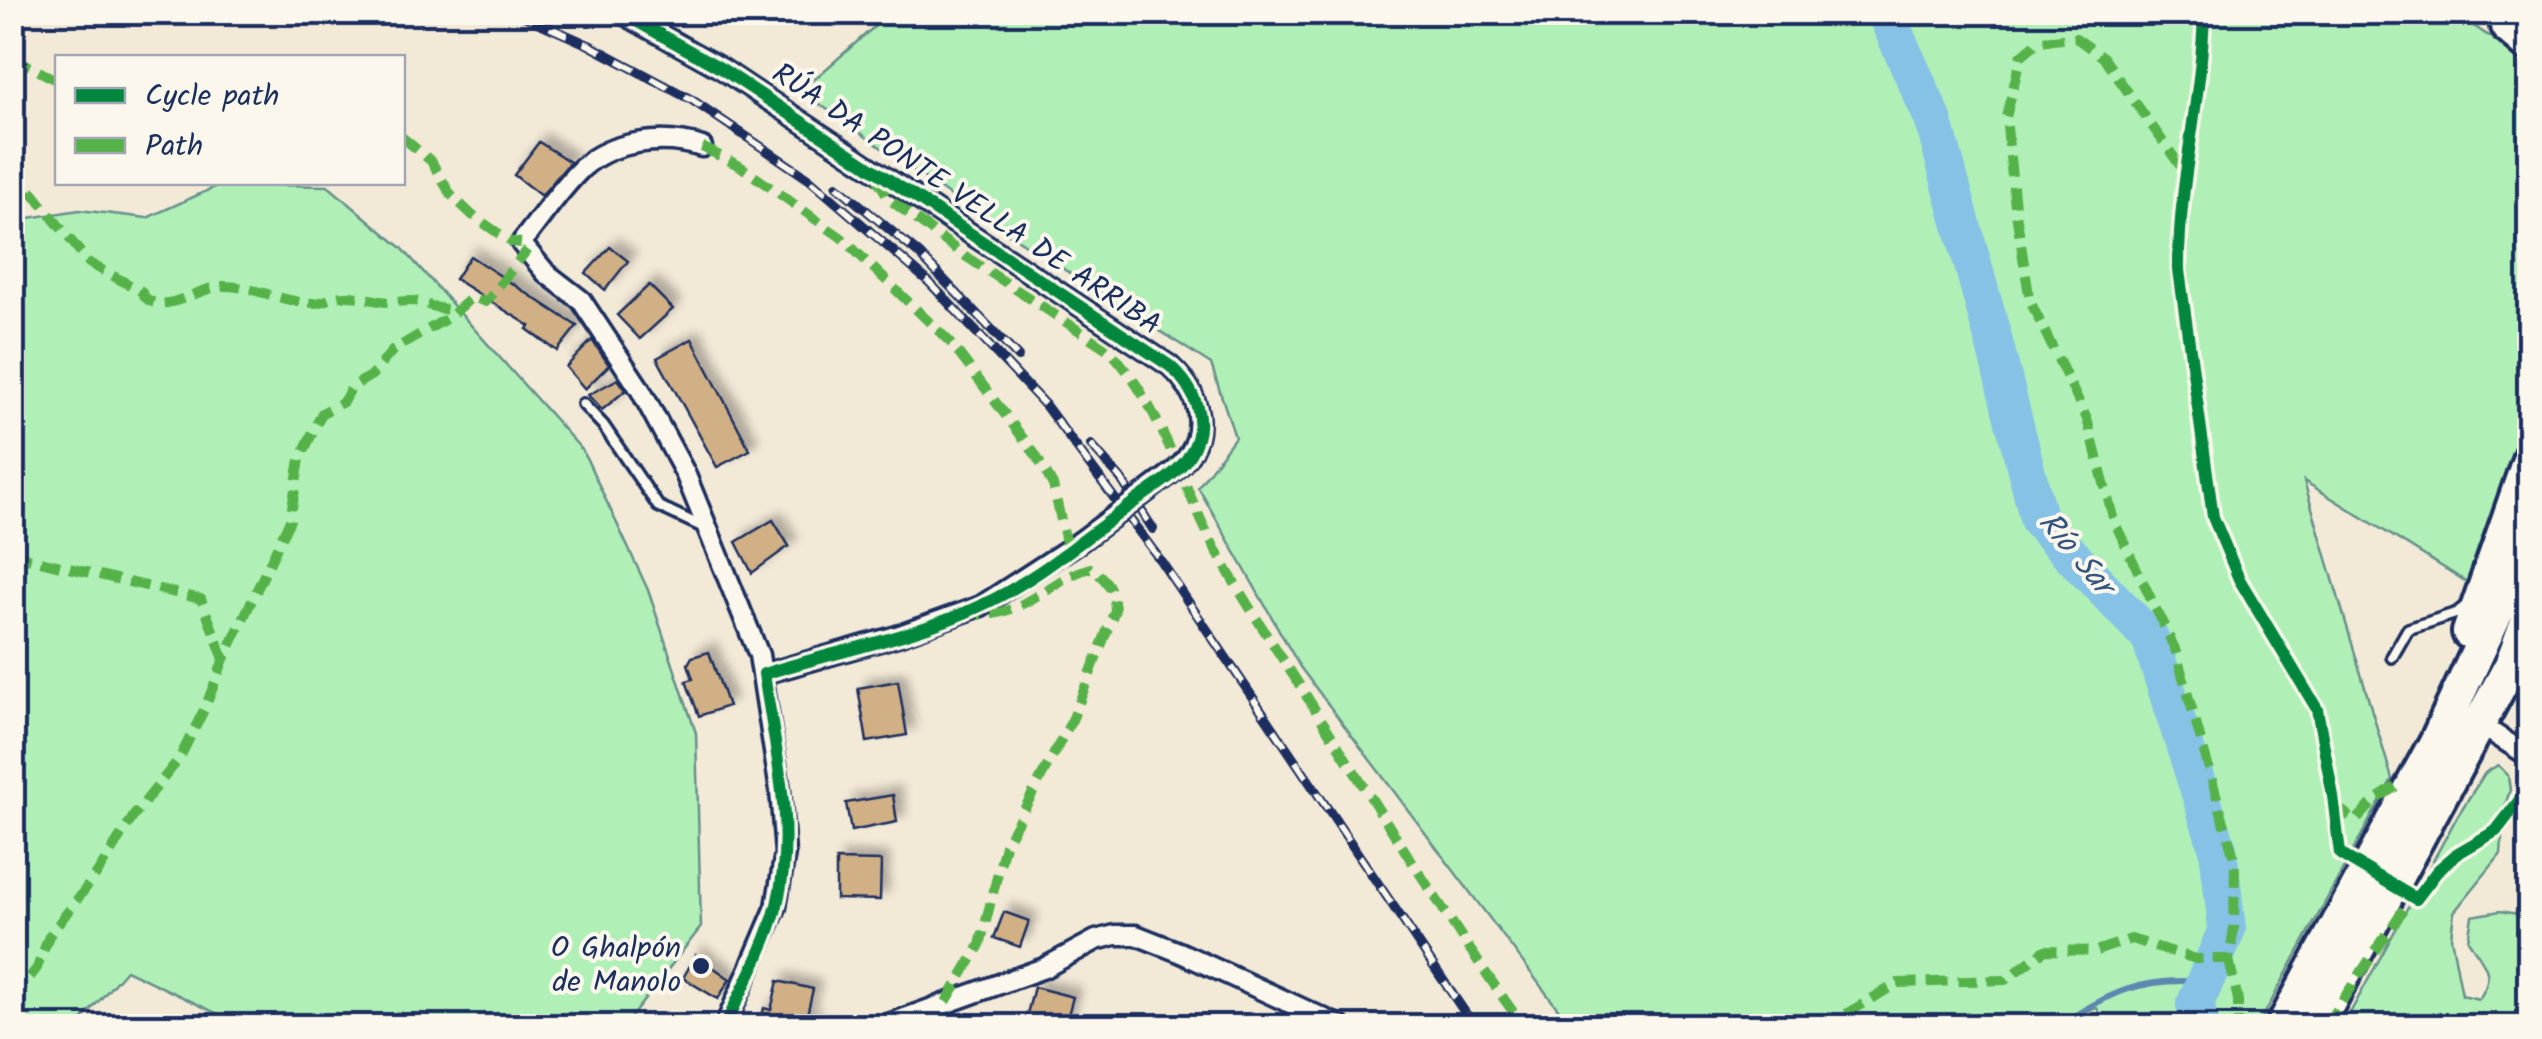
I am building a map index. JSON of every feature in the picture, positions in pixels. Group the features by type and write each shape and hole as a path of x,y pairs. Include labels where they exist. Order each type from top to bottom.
{"highway":[{"path":"2316,1026 2423,797 2482,594 2530,457"},
{"path":"2437,740 2530,540"},
{"path":"2283,1026 2423,797 2479,724 2520,657 2530,614"}],"street":[{"name":"RÚA DA PONTE VELLA DE ARRIBA","path":"620,12 735,78 1170,366 1191,389 1198,404 1199,422 1190,454 1168,476 1081,541 981,606 897,636 764,674"},
{"path":"702,147 660,140 600,156 575,175 521,243 546,272 581,300 640,389 685,473 764,674 785,853 776,907 725,1026"},
{"path":"2479,724 2530,758"},
{"path":"883,1026 1044,968 1096,940 1136,935 1340,1026"}],"lane":[{"path":"583,404 603,425 658,506 709,530"},
{"path":"2392,657 2408,629 2457,613 2482,594"}],"green space":[{"path":"891,12 2455,13 2529,64 2529,402 2470,584 2304,481 2392,779 2258,1026 2106,1026 2097,1008 2043,1026 1571,1026 1300,667 1198,487 1235,437 1211,364 953,198 801,91"},
{"path":"220,185 328,186 402,248 583,451 648,590 696,733 701,927 624,1026 243,1026 126,970 77,1026 13,1026 13,208 23,219 79,210 147,218"},
{"path":"2498,765 2508,775 2510,790 2504,809 2501,854 2454,912 2451,937 2462,995 2479,999 2487,975 2468,940 2472,916 2500,911 2529,916 2529,1026 2343,1026 2458,815 2485,773"}],"building":[{"path":"539,142 570,162 541,196 514,175"},
{"path":"610,247 628,261 605,290 586,273"},
{"path":"470,256 577,326 557,351 527,329 530,326 455,279"},
{"path":"649,285 673,309 640,339 617,315"},
{"path":"692,339 750,450 717,467 657,358"},
{"path":"592,340 609,365 585,389 566,367"},
{"path":"618,379 626,390 602,410 588,395"},
{"path":"773,520 789,546 752,573 736,542"},
{"path":"709,652 728,706 699,716 686,681 693,679 688,664 692,657"},
{"path":"898,681 907,735 867,742 858,688"},
{"path":"893,795 897,822 851,831 846,803"},
{"path":"836,860 881,861 880,900 836,899"},
{"path":"1004,912 1029,921 1020,947 994,938"},
{"name":"O Ghalpón de Manolo","path":"696,955 730,979 718,999 683,978"},
{"path":"778,981 813,989 806,1019 814,1021 813,1026 759,1026 764,1008 771,1010"},
{"path":"1034,987 1073,997 1065,1026 1024,1026"}],"waterway":[{"name":"Río Sar","path":"1885,12 1933,119 2039,521 2150,638 2218,849 2227,929 2195,1005 2201,1026"},
{"path":"2058,1026 2127,989 2163,982 2205,982"}],"railway":[{"path":"515,12 589,45 692,100 809,179 929,282 1045,405 1158,557 1474,1026"},
{"path":"837,186 919,254 1018,357"},
{"path":"1091,445 1121,479 1153,529"}],"marked path":[{"path":"1819,1026 1831,1023 1898,983 2005,980 2045,950 2096,951 2131,939 2196,959 2229,959 2234,928 2235,861 2175,649 2114,521 2087,419 2030,301 2006,117 2021,56 2039,41 2076,38 2103,57 2184,171"},
{"path":"12,57 55,79"},
{"path":"405,139 431,161 451,195 472,215 511,242 521,243"},
{"path":"702,147 740,166 842,238 950,342 1035,454 1053,485 1068,551"},
{"path":"12,167 89,263 157,303 224,286 303,302 349,296 388,302 415,301 456,310"},
{"path":"876,177 890,200 962,254 1110,351 1128,373 1157,421 1204,527 1243,596 1423,878 1523,1026"},
{"path":"12,1001 37,968 49,936 179,759 290,520 300,459 322,413 343,402 352,387 372,375 393,350 451,316 472,297 486,302 527,250"},
{"path":"12,552 201,599 224,659"},
{"path":"946,1002 980,945 1005,845 1073,718 1115,610 1108,586 1090,568 1010,609 979,615"},
{"path":"2334,805 2356,821 2376,799 2397,786"},
{"path":"2325,1026 2403,910 2416,899"},
{"path":"2229,959 2238,1000 2238,1026"}],"cycle path":[{"path":"620,12 722,69 1170,366 1193,395 1199,418 1196,442 1179,468 1022,583 982,605 929,626 764,674 782,789 782,876 767,936 725,1026"},
{"path":"2204,12 2182,205 2179,270 2213,517 2239,579 2317,709 2340,854 2416,899 2438,870 2496,831 2519,801 2530,778"}],"place":[{"name":"O Ghalpón de Manolo","path":"701,966"}]}
